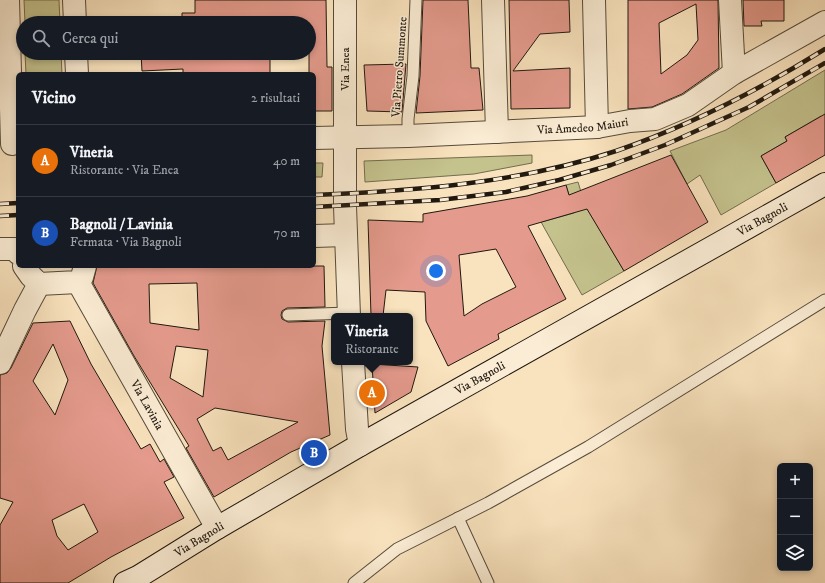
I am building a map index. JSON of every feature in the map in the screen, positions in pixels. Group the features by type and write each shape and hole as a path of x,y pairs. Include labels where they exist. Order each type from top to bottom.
{"street":[{"path":"8,0 10,144"},
{"path":"74,0 75,16"},
{"name":"Via Enea","path":"345,0 346,235"},
{"path":"493,0 496,132"},
{"path":"594,0 597,127"},
{"path":"730,0 734,73"},
{"name":"Via Amedeo Maiuri","path":"316,138 408,136 597,127 630,121 655,119 688,105 734,73 825,22"},
{"path":"76,60 77,72"},
{"name":"Via Bagnoli","path":"133,581 217,528 360,445 825,184"},
{"path":"316,236 346,235 349,313"},
{"path":"25,268 39,284"},
{"path":"0,363 39,284 81,274"},
{"name":"Via Lavinia","path":"81,274 217,528"},
{"path":"353,365 357,429 360,445"}],"lane":[{"name":"Via Pietro Summonte","path":"408,136 408,119 413,76 416,0"},
{"path":"354,583 397,548 488,503 588,446 825,300"},
{"path":"288,315 331,315"},
{"path":"458,518 488,583"}],"shaded area":[{"path":"24,0 59,0 60,16 25,16"},
{"path":"25,60 61,60 62,72 26,72"},
{"path":"825,70 825,122 821,116 785,137 787,141 761,156 776,183 721,215 700,175 687,184 670,151 726,130"},
{"path":"532,155 532,163 474,174 365,182 364,161"},
{"path":"316,163 323,163 322,177 316,177"},
{"path":"578,182 585,205 624,271 582,295 541,222 574,213 566,185"}],"building":[{"path":"195,0 326,0 327,67 332,67 332,111 316,111 316,72 309,72 309,60 316,60 316,16 182,16 182,13 195,13"},
{"path":"423,0 468,0 471,68 479,68 483,110 416,113 420,76"},
{"path":"509,0 569,0 570,32 540,34 513,71 570,68 570,108 511,109"},
{"path":"628,0 718,0 719,68 682,94 652,107 628,109","holes":["696,4 698,40 687,55 661,74 659,23"]},
{"path":"743,0 784,0 784,21 761,21 762,26 744,26"},
{"path":"141,60 270,60 270,72 183,72 183,69 142,71"},
{"path":"406,64 402,112 367,111 364,65"},
{"path":"825,114 825,155 776,183 761,156 787,141 785,137"},
{"path":"671,155 708,222 624,271 587,209 528,226 566,299 498,334 499,339 448,366 426,321 425,292 386,290 383,313 371,313 368,220 423,222 423,214 527,196 566,185 569,195","holes":["496,249 516,287 482,304 464,316 459,255"]},
{"path":"316,266 324,266 325,307 287,308 282,311 281,315 282,319 288,322 325,321 322,346 330,435 291,452 214,497 186,448 189,446 134,356 93,283 97,268 316,268","holes":["197,283 199,330 150,323 149,284","176,346 208,350 203,397 170,378","215,408 298,422 228,460 221,447 213,451 197,419"]},
{"path":"70,321 91,364 141,449 150,444 160,462 164,459 174,477 164,482 184,518 111,557 68,583 0,583 0,525 13,502 0,498 0,375 7,373 11,368 33,323","holes":["53,344 68,380 55,415 33,381","84,504 98,532 68,550 57,536 52,520"]},
{"path":"372,365 418,367 411,392 375,413"}],"railway":[{"path":"316,195 390,191 466,184 542,171 579,162 616,151 697,119 775,79 825,49"},
{"path":"316,207 440,200 506,192 559,180 611,165 665,145 749,107 825,63"},
{"path":"0,204 16,203"},
{"path":"0,216 16,215"}],"place":[{"name":"Vineria","path":"372,393"},
{"name":"Bagnoli / Lavinia","path":"314,453"}]}
